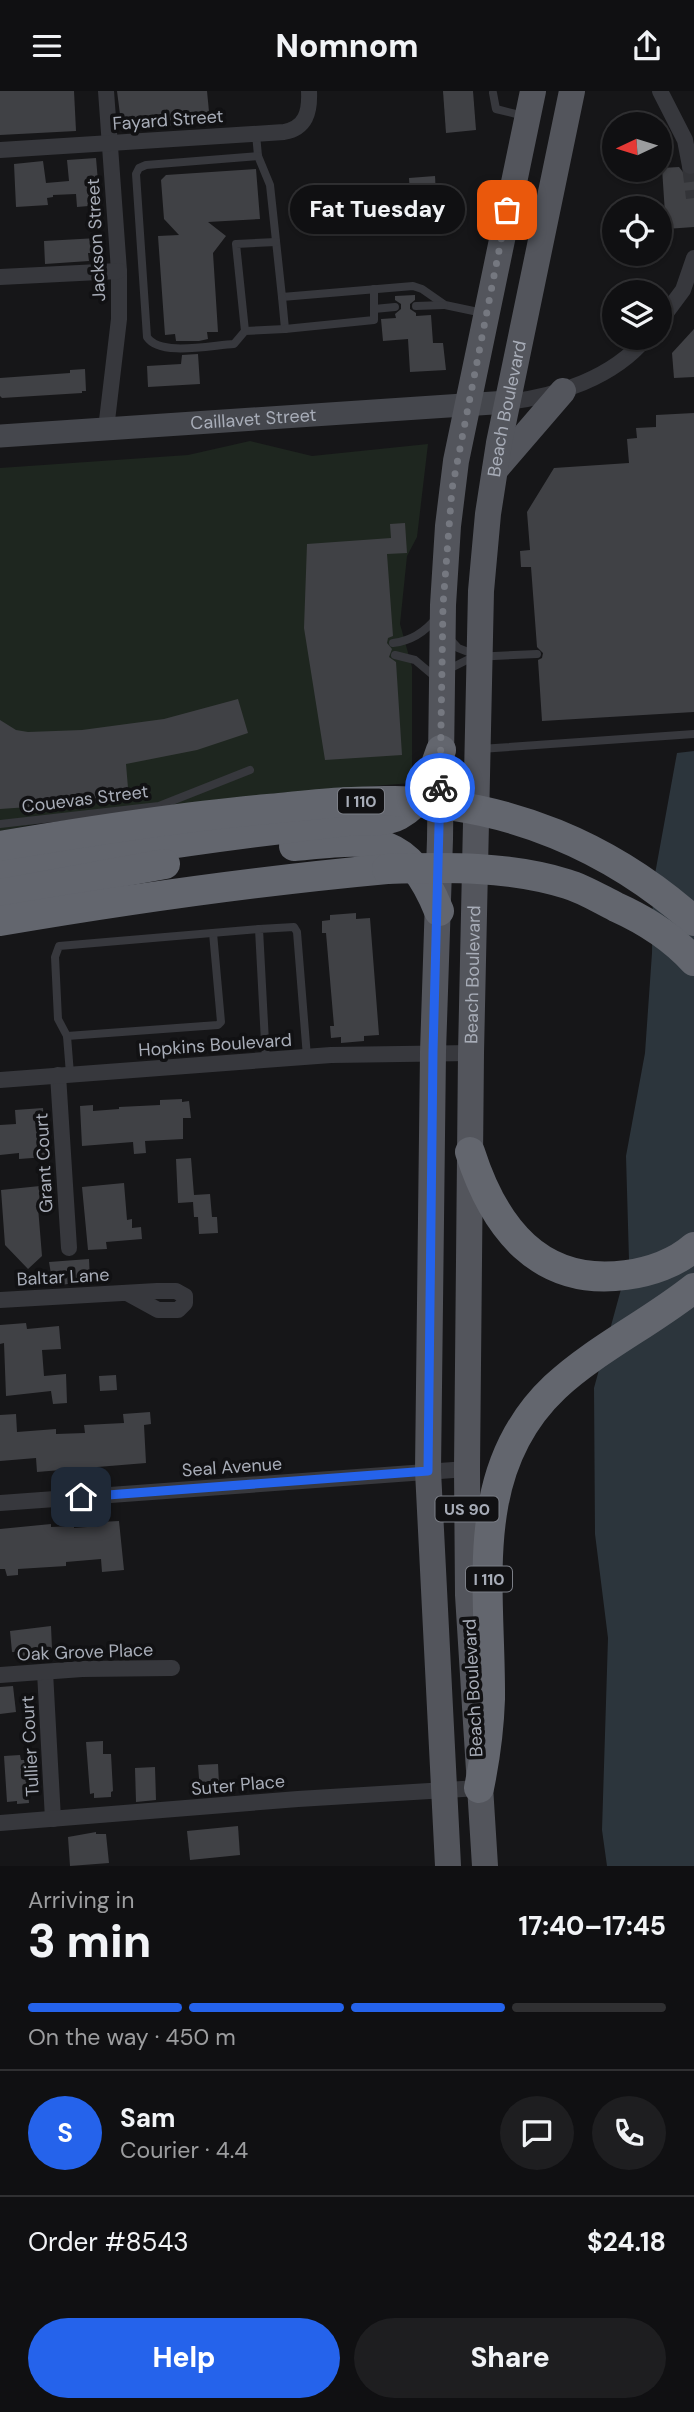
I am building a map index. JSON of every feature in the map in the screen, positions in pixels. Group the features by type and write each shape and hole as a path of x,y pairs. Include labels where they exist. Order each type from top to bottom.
{"highway":[{"path":"0,872 191,840 387,819 402,813 419,799 441,750"},
{"name":"I 110","path":"0,846 186,816 342,802 427,802 487,812 554,832 635,874 694,921"},
{"path":"0,894 250,851 303,845 370,843 383,844 412,863 427,884 439,911"},
{"path":"0,921 102,904 353,872 444,867 491,869 569,884 650,925 679,946 694,961"},
{"path":"470,1152 496,1215 511,1234 543,1261 574,1273 605,1278 657,1268 686,1254 694,1247"},
{"name":"I 110","path":"479,1789 486,1755 490,1702 488,1550 491,1509 496,1485 513,1443 523,1425 555,1387 694,1288"}],"main road":[{"name":"Beach Boulevard","path":"448,1866 428,1471 433,1052 439,911 443,616 452,489 533,91"},
{"name":"Beach Boulevard","path":"485,1866 468,1595 467,1469 478,656 484,550 494,472 572,91"},
{"path":"494,472 563,391"},
{"name":"Caillavet Street","path":"0,436 508,402"}],"street":[{"name":"Jackson Street","path":"106,91 119,271 118,319 106,429"},
{"name":"Fayard Street","path":"0,150 284,132 299,127 305,121 309,109 309,91"},
{"path":"660,91 685,140 691,166"},
{"path":"672,305 683,290 694,258"},
{"path":"0,278 119,271"},
{"path":"508,402 563,391 607,369 631,350"},
{"name":"Hopkins Boulevard","path":"0,1080 307,1057 471,1053"},
{"name":"Grant Court","path":"64,1075 69,1248"},
{"name":"Baltar Lane","path":"0,1300 127,1293"},
{"name":"Seal Avenue","path":"0,1503 467,1469"},
{"name":"Oak Grove Place","path":"0,1675 172,1668"},
{"name":"Tullier Court","path":"45,1672 53,1819"},
{"name":"Suter Place","path":"0,1823 298,1799 479,1789"}],"lane":[{"path":"492,92 496,109 527,117"},
{"path":"256,134 258,156 270,185 285,329"},
{"path":"258,156 146,165 139,168 136,174 147,337 151,343 165,349 234,344 245,331 236,244 276,242"},
{"path":"282,297 413,286 445,305"},
{"path":"245,331 374,320 374,289"},
{"path":"415,306 445,305 486,314"},
{"path":"374,309 395,307"},
{"path":"393,643 409,640 443,616 458,648 478,656"},
{"path":"395,655 409,657 442,681 458,663 478,656 537,654"},
{"path":"477,749 694,734"},
{"name":"Couevas Street","path":"0,824 159,806 250,770"},
{"path":"64,1075 67,1036 58,1019 55,957 59,946 259,929 294,927 297,932 307,1057"},
{"path":"259,929 267,1061"},
{"path":"67,1036 218,1025 221,1022 213,933"}],"shaded area":[{"path":"250,441 312,456 428,444 417,537 407,556 400,624 412,667 412,783 281,793 62,819 0,831 0,468 188,455"},
{"path":"694,751 694,1866 607,1866 602,1830 608,1638 595,1534 594,1388 629,1260 626,1156 645,1053 652,953 653,885 677,753"}],"building":[{"path":"0,91 74,91 76,131 0,135"},
{"path":"117,91 207,91 210,122 122,130"},
{"path":"443,91 473,91 476,130 446,133"},
{"path":"96,158 100,205 77,207 76,194 53,195 47,198 48,205 16,207 14,164 43,161 46,183 69,181 67,160"},
{"path":"672,167 679,167 686,176 694,175 694,227 672,229 672,196 664,196 663,182 672,182"},
{"path":"256,169 260,219 208,222 226,236 213,253 218,332 207,332 208,339 199,341 176,341 175,334 165,335 158,236 179,235 164,219 161,180 166,175"},
{"path":"435,176 437,212 411,213 409,178"},
{"path":"98,238 99,253 88,253 89,261 45,264 44,241"},
{"path":"415,295 410,309 416,316 431,315 433,343 443,343 446,370 410,372 408,339 383,341 381,319 396,318 395,314 401,309 395,296"},
{"path":"694,329 694,377 674,378 672,353"},
{"path":"198,354 200,384 148,387 147,366 181,364 182,355"},
{"path":"85,369 86,391 82,393 0,396 0,378 70,373 70,370"},
{"path":"694,413 694,712 542,721 538,660 543,653 537,647 531,567 521,567 520,551 530,550 527,512 554,468 629,463 627,439 637,438 636,428 656,427 656,415"},
{"path":"405,523 407,553 387,554 393,636 388,638 387,643 392,649 389,657 396,662 402,755 325,760 304,628 307,544 391,538 390,524"},
{"path":"238,699 248,733 197,750 126,764 129,800 0,809 0,720 16,730 28,732 82,730 164,719"},
{"path":"356,913 356,919 370,918 379,1035 364,1036 364,1041 341,1043 341,1037 331,1038 330,1026 334,1026 326,933 322,933 322,921 330,920 330,915"},
{"path":"182,1099 182,1102 189,1101 191,1118 183,1118 183,1139 145,1141 146,1153 134,1154 133,1142 82,1146 80,1106 93,1105 93,1111 160,1105 160,1100"},
{"path":"43,1108 46,1157 19,1159 19,1153 0,1155 0,1125 16,1124 15,1110"},
{"path":"191,1158 194,1195 210,1194 212,1217 217,1217 218,1233 199,1234 198,1217 194,1217 193,1202 178,1203 176,1159"},
{"path":"124,1183 127,1220 132,1219 132,1228 141,1227 142,1239 106,1242 107,1249 88,1250 82,1187"},
{"path":"40,1186 41,1207 38,1207 42,1256 28,1269 5,1245 1,1190"},
{"path":"89,1259 90,1281 53,1286 49,1262"},
{"path":"26,1323 27,1329 59,1326 61,1349 42,1350 44,1376 66,1374 67,1403 53,1404 51,1391 6,1396 4,1343 0,1344 0,1325"},
{"path":"116,1375 117,1390 100,1391 99,1376"},
{"path":"150,1412 151,1424 144,1425 146,1463 37,1472 36,1458 0,1461 0,1415 16,1414 17,1432 56,1429 56,1434 85,1433 84,1425 124,1423 123,1414"},
{"path":"119,1521 124,1570 102,1572 101,1559 66,1562 66,1566 18,1569 18,1575 7,1576 5,1569 0,1569 0,1529 51,1524 51,1527 74,1528"},
{"path":"51,1626 52,1649 49,1649 49,1655 16,1658 15,1652 12,1652 10,1631"},
{"path":"13,1686 16,1712 0,1714 0,1687"},
{"path":"103,1741 103,1754 111,1754 113,1791 111,1797 94,1798 94,1793 90,1794 86,1742"},
{"path":"20,1755 21,1760 25,1760 29,1803 17,1804 17,1801 7,1802 4,1756"},
{"path":"218,1764 219,1784 211,1785 211,1790 200,1791 198,1765"},
{"path":"155,1767 156,1800 136,1802 135,1768"},
{"path":"238,1826 240,1855 190,1860 187,1831"},
{"path":"96,1832 106,1834 109,1863 70,1866 68,1837"}],"tunnel":[{"path":"690,166 694,198"}],"way so far":[{"path":"440,788 443,605 452,489 507,210"}],"place":[{"name":"Fat Tuesday","path":"507,210"}],"route":[{"path":"81,1497 428,1471 433,1052 440,788"}]}
